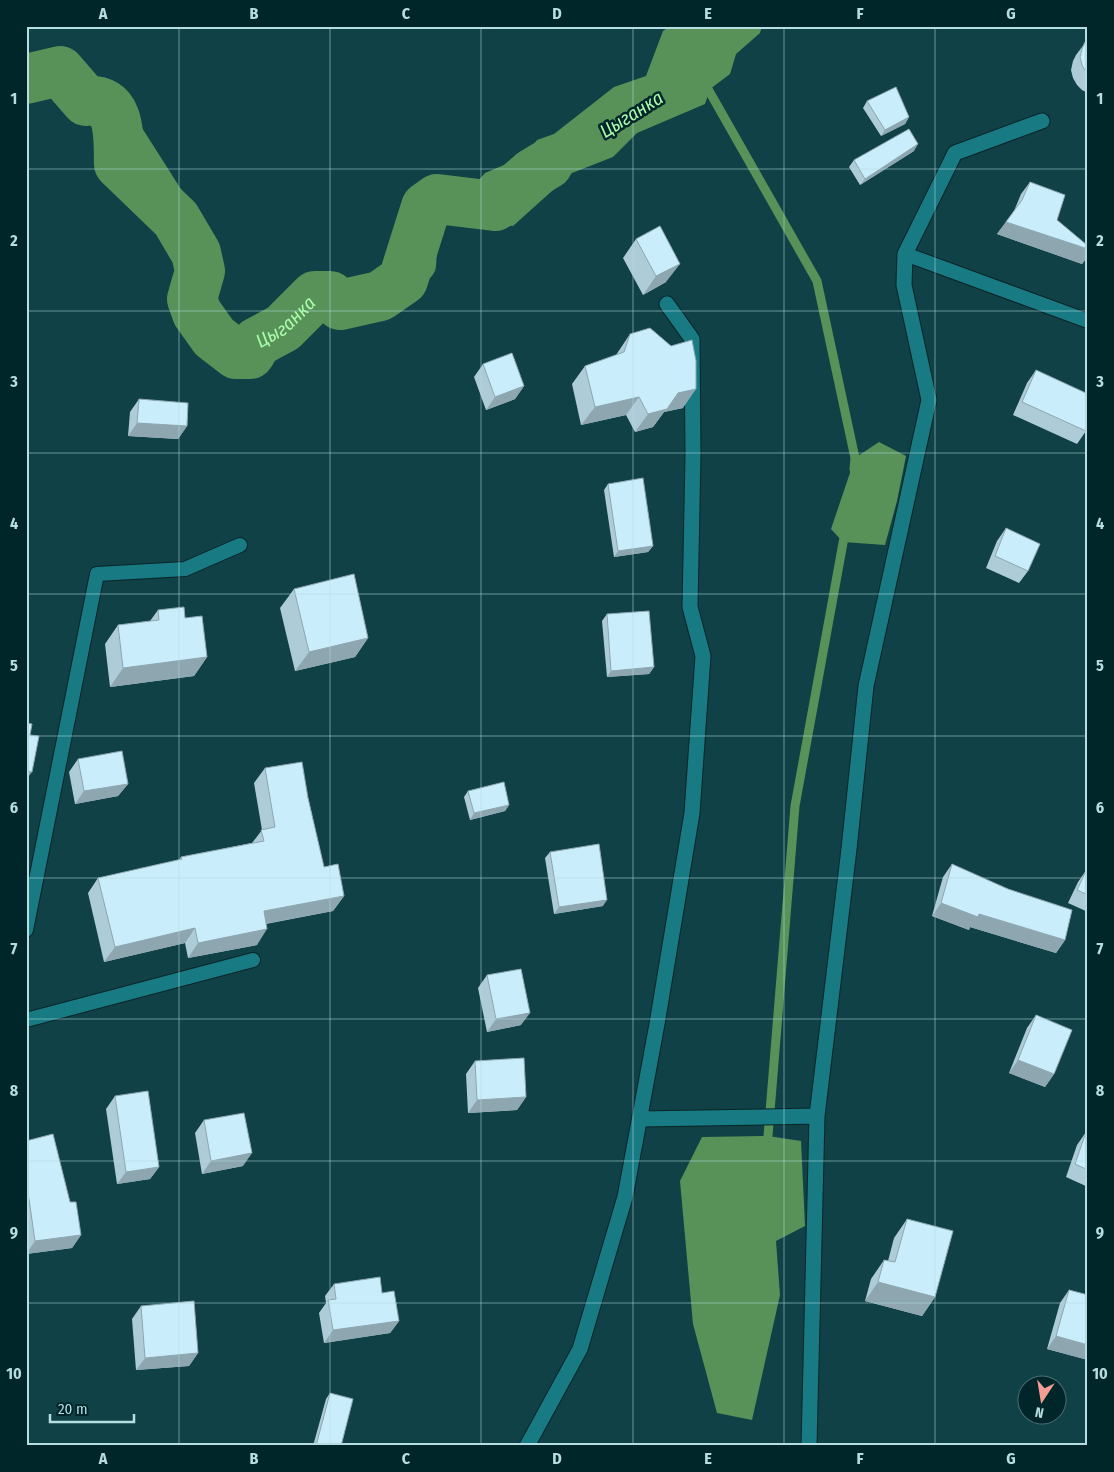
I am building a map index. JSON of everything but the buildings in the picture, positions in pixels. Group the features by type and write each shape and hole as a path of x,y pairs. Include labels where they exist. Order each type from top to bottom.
{"street":[{"path":"808,1446 818,1116 866,686 929,400 904,285 905,254 954,153 1042,122"},
{"path":"527,1446 580,1349 625,1197 657,1024 692,813 703,656 690,607 693,455 692,339 667,304"},
{"path":"640,1119 818,1116"}],"lane":[{"path":"905,254 1088,321"},
{"path":"26,930 97,574 185,569 240,545"},
{"path":"26,1020 253,960"}],"water":[{"path":"670,26 762,26 760,33 736,54 730,74 710,89 705,104 637,133 613,157 572,173 513,226 503,225 495,206 478,181 485,173 525,156 537,140 554,134 614,87 646,76 663,31"},
{"path":"103,88 120,97 137,120 205,227 209,250 196,253 190,250 121,179 111,163 98,123 97,100"},
{"path":"407,239 429,242 437,251 435,271 420,287 385,305 374,282 374,273"},
{"path":"879,442 906,456 897,501 885,545 843,542 831,529 855,458"},
{"path":"768,1136 801,1141 805,1226 776,1241 780,1295 752,1420 717,1413 693,1324 680,1181 702,1137"}],"waterway":[{"name":"Цыганка","path":"26,79 60,71 86,101 98,102 107,106 116,122 119,164 176,219 196,253 200,271 192,299 197,313 214,337 236,354 250,354 257,342 283,328 315,296 330,296 340,305 380,296 403,280 426,207 437,199 495,206 533,173 548,164"},
{"path":"704,82 817,281 855,458 854,469"},
{"path":"768,1136 795,806 845,532"}]}
